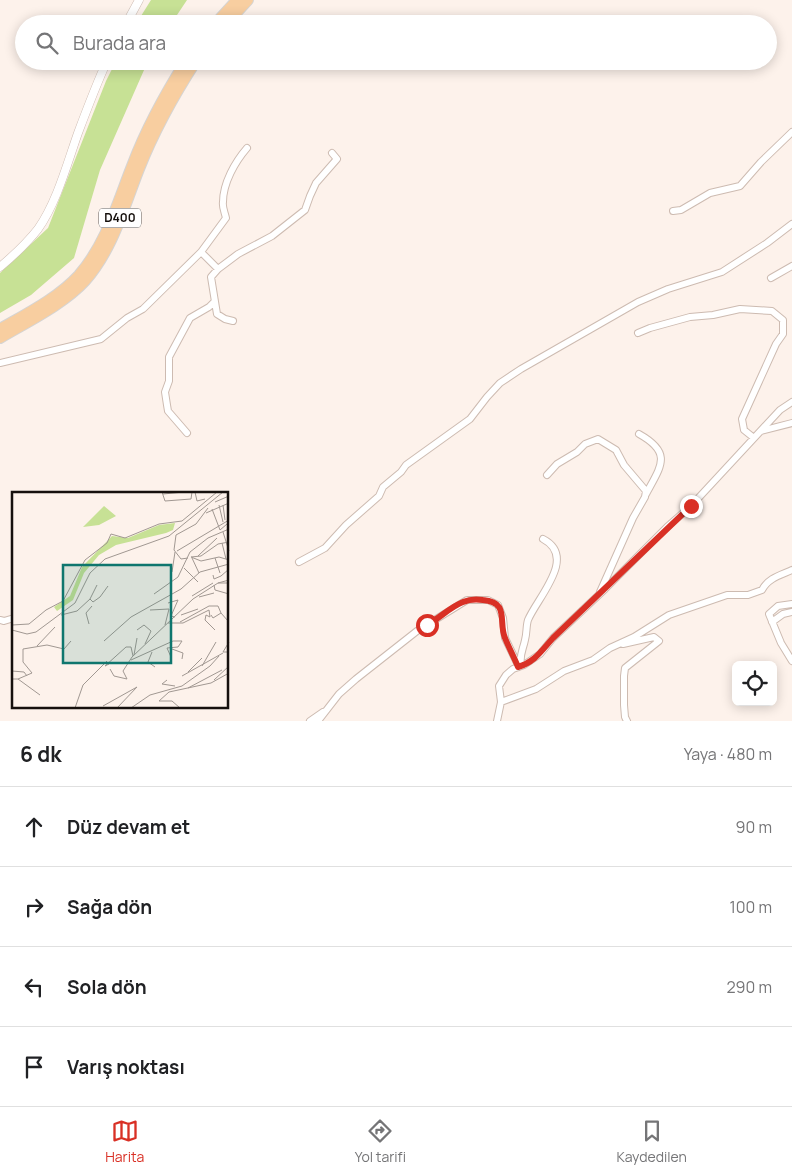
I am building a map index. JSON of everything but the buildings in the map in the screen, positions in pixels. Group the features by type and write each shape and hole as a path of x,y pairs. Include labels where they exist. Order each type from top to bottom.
{"highway":[{"path":"223,15 237,0"},
{"path":"234,15 248,0"},
{"name":"D400","path":"0,329 69,285 90,260 110,224 145,136 163,99 181,70"},
{"name":"D400","path":"0,338 74,291 96,265 117,227 152,139 170,103 190,70"}],"street":[{"path":"131,15 139,0"},
{"path":"0,267 39,227 64,173 103,70"},
{"path":"674,211 681,210 710,193 740,186 761,162 792,132"},
{"path":"0,363 101,339 143,308 202,252 226,218 222,203 227,182 238,159 247,148"},
{"path":"233,322 217,314 210,277 238,254 272,236 305,210 316,183 337,159 332,152"},
{"path":"299,562 325,548 379,496 383,487 406,466 470,419 500,383 553,349 638,302 668,289 722,272 767,243 792,224"},
{"path":"202,252 218,269"},
{"path":"771,278 792,266"},
{"path":"187,433 168,411 165,392 169,381 169,357 190,318 214,302"},
{"path":"638,333 690,317 714,315 740,309 772,311 783,320 783,334 776,344 742,420 744,430 754,438"},
{"path":"497,721 501,702 498,686 501,680 540,654 553,638 691,506 780,410 792,402"},
{"path":"760,432 792,423"},
{"path":"599,596 633,518 657,472 661,459 660,452 655,446 639,434"},
{"path":"548,475 557,464 577,452 585,444 598,439 616,450 624,466 644,488 646,494"},
{"path":"520,666 520,654 526,638 528,620 556,570 555,549 544,538"},
{"path":"501,702 536,689 564,671 593,660 669,615 726,595 748,595 762,590 765,584 772,579 792,570"},
{"path":"318,721 339,694 403,642 467,600 488,600 498,605 503,618 504,638 520,666"},
{"path":"792,604 778,606 769,614 780,643 792,661"},
{"path":"772,622 783,614 792,612"},
{"path":"0,620 4,622 12,619"},
{"path":"619,643 626,644 654,637 659,641 625,668 624,705 627,721"},
{"path":"310,721 326,710"}],"green space":[{"path":"151,0 187,0 177,15 142,15"},
{"path":"112,70 144,70 100,170 74,258 31,295 0,313 0,273 48,228"}],"route":[{"path":"427,625 462,602 474,599 488,600 498,605 503,618 504,638 518,667 524,665 540,654 553,638 691,506"}]}
